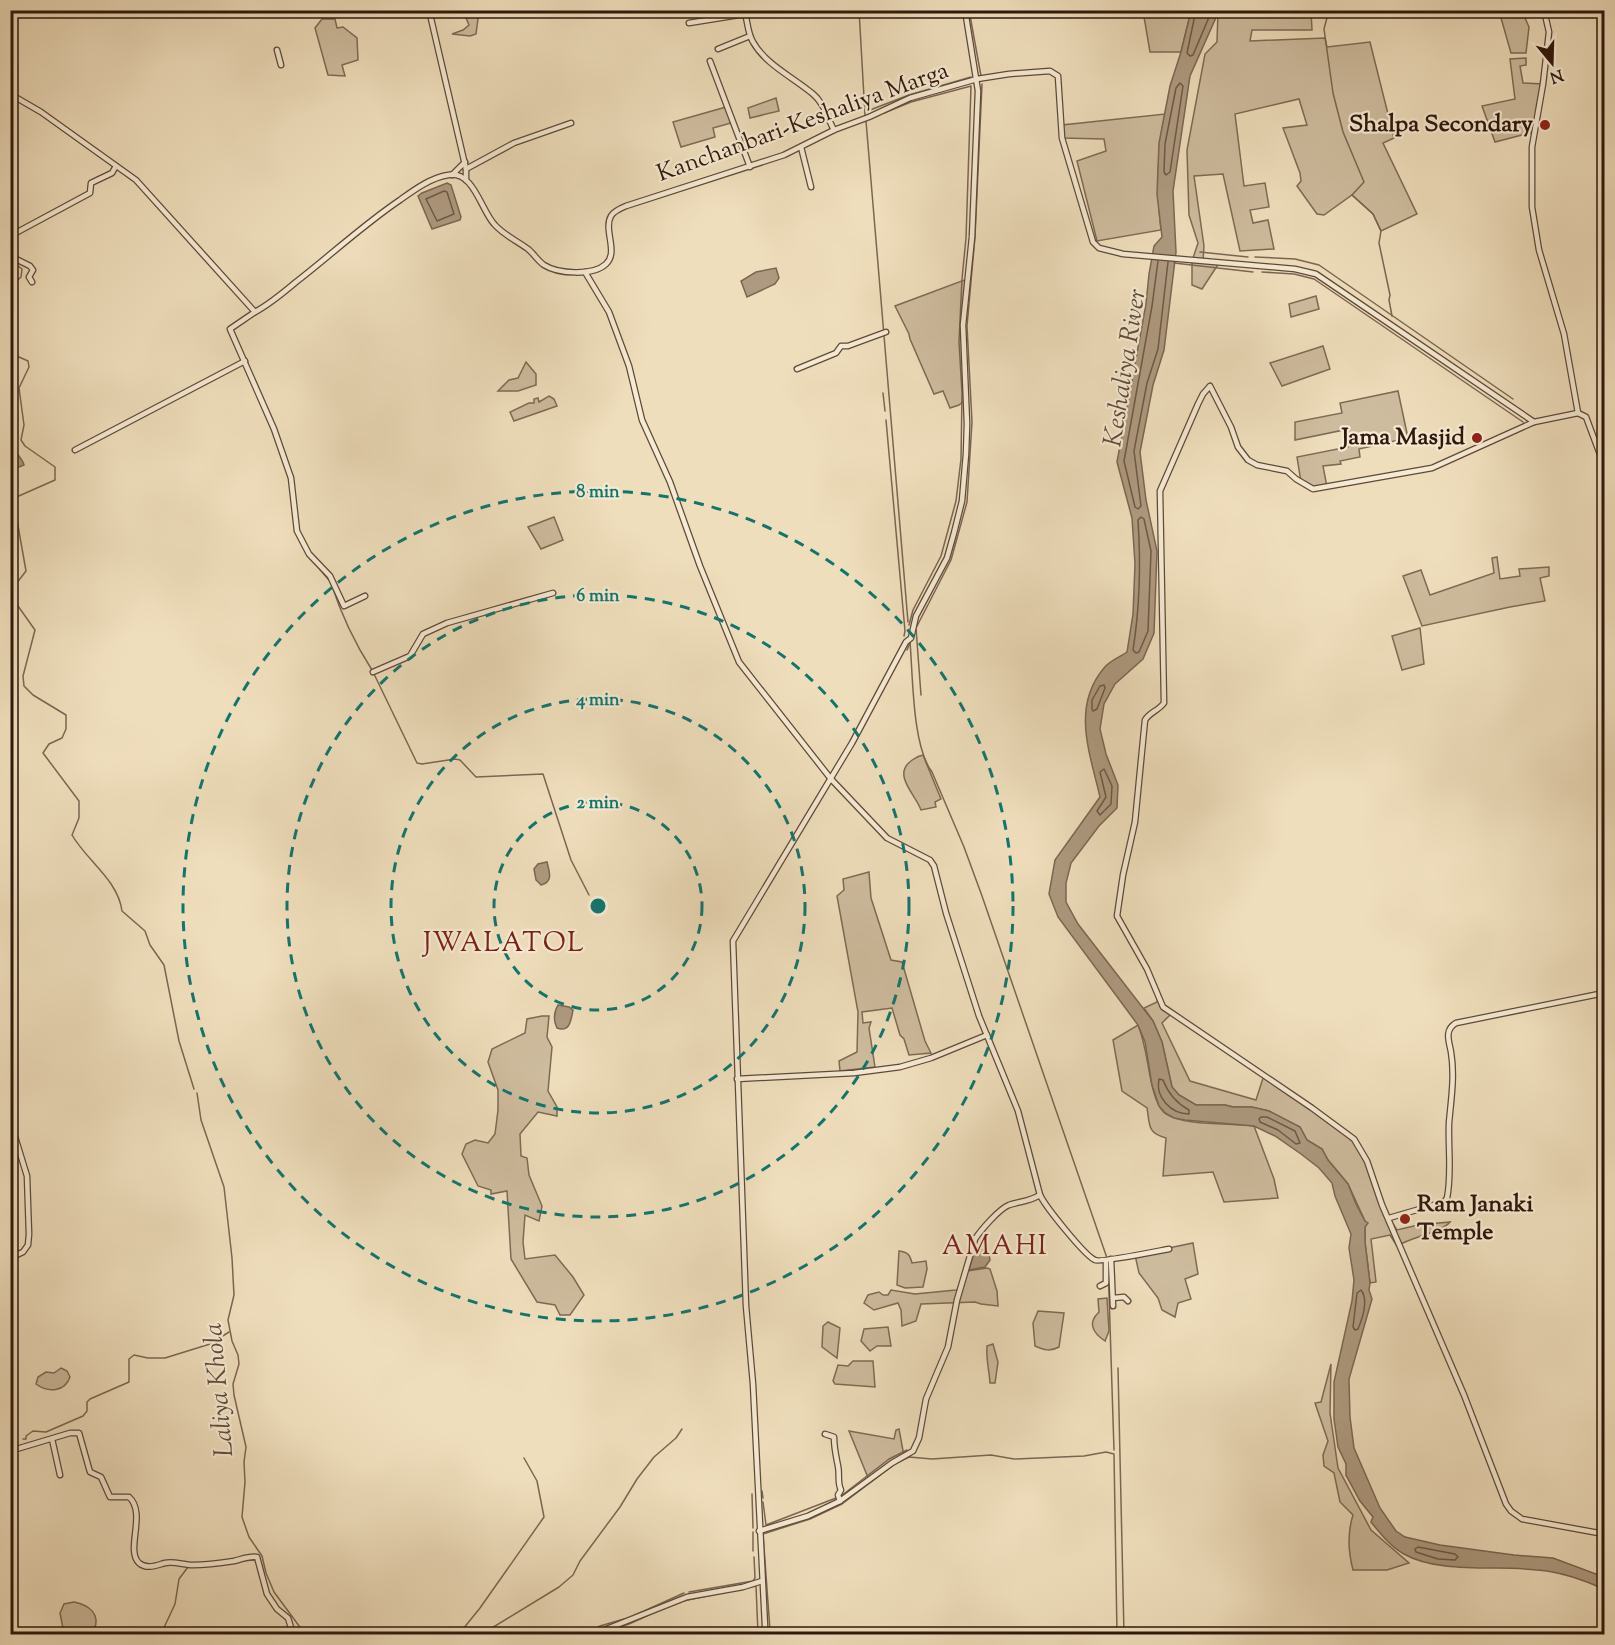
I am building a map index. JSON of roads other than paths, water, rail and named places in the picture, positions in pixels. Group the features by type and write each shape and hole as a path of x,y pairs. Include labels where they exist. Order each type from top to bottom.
{"street":[{"path":"429,10 465,162 466,180 495,226 531,251 545,266 579,273 585,272 609,312 629,366 642,420 670,482 700,566 739,662 831,778 887,838 930,860 934,866 946,913 987,1035 1018,1111 1044,1204 1093,1260 1108,1260 1169,1249"},
{"path":"763,1635 753,1384 746,1295 733,941 852,743 906,642 911,638 916,616 946,558 962,501 967,424 963,325 972,237 977,79 965,10"},
{"path":"1544,10 1549,32 1532,147 1532,207 1539,250 1564,334 1578,413"},
{"path":"689,23 745,12 750,36 766,58 813,94 825,108 834,130"},
{"path":"718,49 750,36"},
{"path":"278,50 281,65"},
{"path":"710,61 750,167"},
{"name":"Kanchanbari-Keshaliya Marga","path":"585,272 606,264 611,254 609,226 612,214 626,206 750,167 801,147 834,130 910,98 977,79 1050,71 1058,76 1062,138 1093,242 1099,248 1123,254 1295,269 1316,274 1534,422"},
{"path":"10,94 41,112 136,180 162,206 255,312"},
{"path":"466,168 514,143 571,123"},
{"path":"801,147 812,187"},
{"path":"365,596 344,606 330,576 309,554 301,539 297,531 291,478 230,329 304,276 387,209 421,186 452,175 465,162"},
{"path":"10,236 90,194 91,183 112,173 116,166"},
{"path":"452,175 466,180"},
{"path":"10,256 30,266 33,270 29,277 32,282"},
{"path":"797,369 836,353 841,346 848,346 883,332"},
{"path":"75,450 245,361"},
{"path":"1605,465 1586,417 1578,413 1534,422 1440,465 1313,489 1287,471 1257,465 1248,460 1238,447 1231,427 1210,386 1198,404 1160,491 1164,703 1158,711 1149,715 1145,720 1135,822 1123,875 1117,916 1147,969 1163,1007 1354,1139 1367,1161 1382,1205 1464,1395 1506,1504 1511,1511 1522,1519 1605,1534"},
{"path":"373,672 410,656 423,634 447,623 554,593"},
{"path":"1389,1218 1444,1202 1447,1198 1450,1170 1449,1123 1453,1103 1452,1058 1448,1029 1455,1023 1605,993"},
{"path":"737,1079 854,1073 900,1067 931,1058 987,1035"},
{"path":"10,1258 23,1252 29,1234 27,1176 12,1127"},
{"path":"759,1531 808,1516 840,1502 892,1463 913,1451 916,1447 926,1399 948,1347 957,1300 975,1239 1005,1206 1029,1202 1040,1195"},
{"path":"1100,1286 1106,1283 1108,1260"},
{"path":"1108,1260 1113,1306"},
{"path":"1113,1298 1124,1297 1128,1301"},
{"path":"10,1451 74,1431 79,1433 90,1472 101,1477 108,1495 114,1498 129,1497 132,1499 137,1512 135,1551 140,1564 146,1567 166,1563 193,1565 257,1557 267,1594 277,1609 288,1618 292,1635"},
{"path":"825,1434 834,1437 834,1451 839,1468 837,1483 841,1491 838,1495 840,1502"},
{"path":"52,1439 60,1475"},
{"path":"594,1635 687,1597 743,1587 762,1581"}],"water":[{"path":"1191,11 1218,11 1218,13 1190,76 1173,191 1176,252 1164,350 1153,385 1140,452 1146,500 1157,551 1154,633 1143,659 1115,684 1104,704 1100,729 1106,754 1118,785 1117,808 1099,826 1071,863 1066,883 1066,902 1078,924 1153,1021 1162,1042 1172,1087 1179,1095 1196,1105 1252,1107 1269,1111 1300,1127 1307,1140 1322,1149 1348,1184 1356,1204 1368,1223 1365,1227 1365,1242 1369,1290 1372,1299 1349,1379 1354,1448 1380,1508 1396,1531 1405,1537 1440,1545 1553,1558 1604,1577 1604,1589 1576,1578 1547,1571 1436,1565 1404,1554 1386,1540 1371,1522 1373,1517 1360,1501 1346,1475 1346,1464 1338,1447 1334,1419 1334,1382 1352,1301 1354,1280 1349,1248 1351,1234 1332,1183 1319,1168 1301,1154 1275,1136 1254,1126 1185,1120 1165,1113 1159,1106 1152,1085 1145,1042 1138,1025 1058,917 1049,894 1055,860 1100,797 1086,731 1088,698 1104,668 1127,652 1133,614 1135,564 1132,518 1117,462 1146,304 1154,246 1162,237 1157,194 1159,143 1170,86"},
{"path":"447,183 451,185 461,217 460,220 432,229 418,196"},
{"path":"776,268 779,278 775,284 747,297 741,281 756,272"},
{"path":"11,410 14,447 24,465 11,470"},
{"path":"547,862 549,879 541,885 536,880 534,869 538,864"},
{"path":"558,1005 573,1010 569,1025 565,1029 557,1028 556,1025 554,1016"},
{"path":"975,1248 988,1249 990,1260 985,1267 969,1270"}],"waterway":[{"path":"859,10 865,115"},
{"path":"969,10 981,76"},
{"path":"1329,10 1324,29 1333,93 1343,132 1364,182 1352,195 1373,214 1381,231 1379,243 1392,316"},
{"path":"1604,10 1604,30"},
{"path":"870,110 909,95 971,77"},
{"path":"921,695 916,628 951,560 967,502 972,422 967,326 975,237 982,84"},
{"path":"884,113 911,102 971,86 966,238 959,342 962,393 961,459 956,501 941,556 913,610 909,625"},
{"path":"866,121 908,622"},
{"path":"1200,252 1248,257"},
{"path":"1255,257 1295,259 1319,265 1513,399"},
{"path":"10,260 22,269 21,277 10,287"},
{"path":"1174,263 1253,272"},
{"path":"1262,272 1294,274 1314,279 1523,422"},
{"path":"10,353 28,361 29,367 19,388 24,425 21,440 25,446 55,467 55,480 12,499 10,502"},
{"path":"883,393 885,411"},
{"path":"886,420 904,636"},
{"path":"10,509 17,520 26,571 16,584 13,594 18,606 35,630 23,676 24,686 33,695 66,715 66,729 62,738 49,744 43,753 79,801 79,818 72,835 115,890 122,911 145,931 150,945 164,965 179,1041 194,1089"},
{"path":"312,560 328,579"},
{"path":"331,583 348,628 372,670"},
{"path":"910,642 917,728 925,760 964,847 982,896 1107,1258"},
{"path":"907,650 910,643"},
{"path":"374,674 417,763 460,760 476,777 543,774 571,860 589,895"},
{"name":"Laliya Khola","path":"197,1093 201,1120 224,1187 232,1258 234,1295 228,1320 232,1341 238,1355 239,1364 233,1384 246,1447 242,1517 249,1537 262,1556 274,1592 305,1634"},
{"path":"1108,1262 1114,1450"},
{"path":"23,1439 26,1439 26,1436 33,1431 46,1432 83,1416 90,1399 129,1382 129,1359 134,1355 165,1358 210,1344 229,1332"},
{"path":"1118,1368 1124,1634"},
{"path":"482,1634 559,1587 573,1575 580,1561 620,1507 637,1479 654,1457 676,1438 682,1429"},
{"path":"841,1496 889,1459 907,1450"},
{"path":"769,1634 763,1534 810,1519 842,1504 895,1464 909,1457 932,1459 991,1455 1014,1459 1084,1456 1106,1452 1114,1454 1117,1634"},
{"path":"459,1634 544,1517 537,1481 524,1458"},
{"path":"762,1491 763,1498"},
{"path":"752,1494 753,1528"},
{"path":"763,1502 766,1525 836,1498"},
{"path":"753,1532 753,1551"},
{"path":"689,1592 753,1581 755,1578 754,1557"},
{"path":"240,1561 254,1560"},
{"path":"161,1634 175,1604 179,1579 190,1567"},
{"path":"683,1601 756,1586 758,1634"},
{"path":"633,1616 684,1593"},
{"path":"608,1631 662,1609"},
{"path":"585,1634 600,1626 624,1619"}],"place":[{"name":"Shalpa Secondary","path":"1545,125"},
{"name":"Jama Masjid","path":"1477,438"},
{"name":"Ram Janaki Temple","path":"1405,1219"}],"district":[{"name":"JWALATOL","path":"504,944"},
{"name":"AMAHI","path":"995,1247"}],"water label":[{"name":"Keshaliya River","path":"1126,368"}]}
